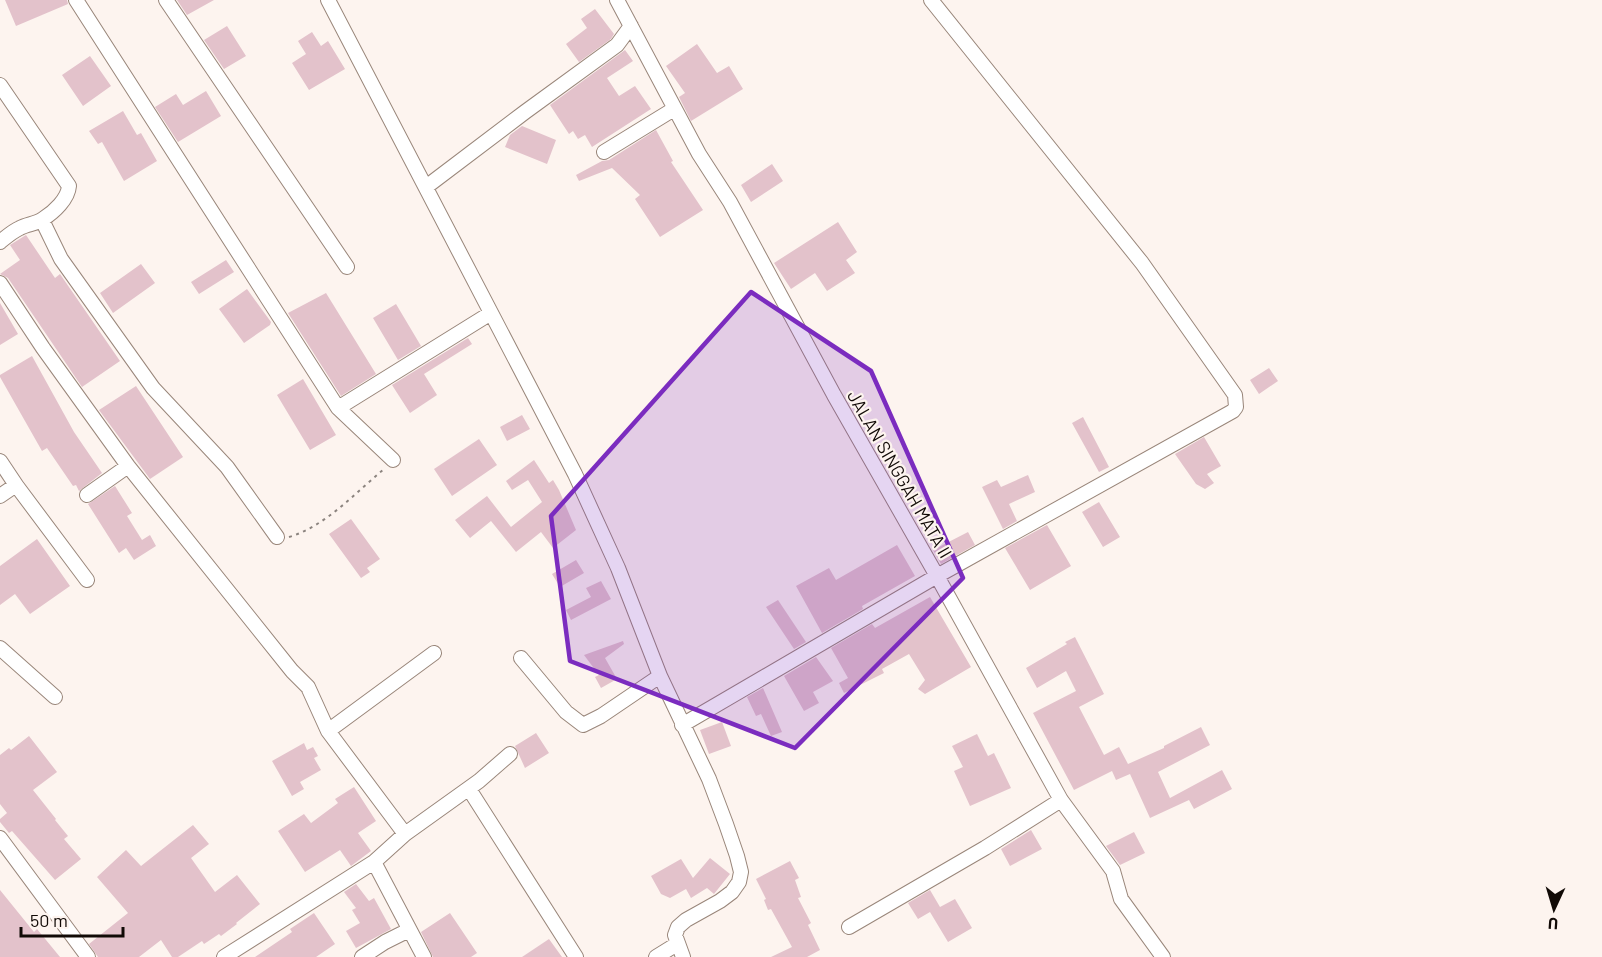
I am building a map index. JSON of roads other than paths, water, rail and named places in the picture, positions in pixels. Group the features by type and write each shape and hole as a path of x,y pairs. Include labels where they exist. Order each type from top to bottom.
{"street":[{"path":"76,0 338,408 393,460"},
{"path":"166,0 346,267"},
{"name":"JALAN SINGGAH MATA II","path":"616,0 699,154 730,202 834,395 1061,800 1113,871 1121,899 1163,957"},
{"path":"689,721 937,576 1233,411 1236,407 1235,395 1142,263 931,0"},
{"path":"337,2 426,187 575,474 618,568 660,676 689,721 741,872 739,882 732,892 678,927 675,935 683,957"},
{"path":"426,187 617,45 631,26"},
{"path":"0,85 69,186 69,192 56,209 42,220 20,228 0,242"},
{"path":"604,152 674,109"},
{"path":"42,220 61,259 153,388 227,467 277,537"},
{"path":"0,283 43,348 128,466 292,671 308,687 328,730 405,834"},
{"path":"338,408 490,313"},
{"path":"0,461 87,580"},
{"path":"87,495 128,466"},
{"path":"0,496 16,485"},
{"path":"0,648 55,697"},
{"path":"328,730 434,653"},
{"path":"521,658 566,712 583,725 601,716 660,676"},
{"path":"224,957 374,862 405,834 469,789 510,754"},
{"path":"469,789 576,957"},
{"path":"849,927 985,848 1061,800"},
{"path":"0,838 88,957"},
{"path":"374,862 424,957"},
{"path":"362,957 409,930"},
{"path":"656,957 677,944"}]}
